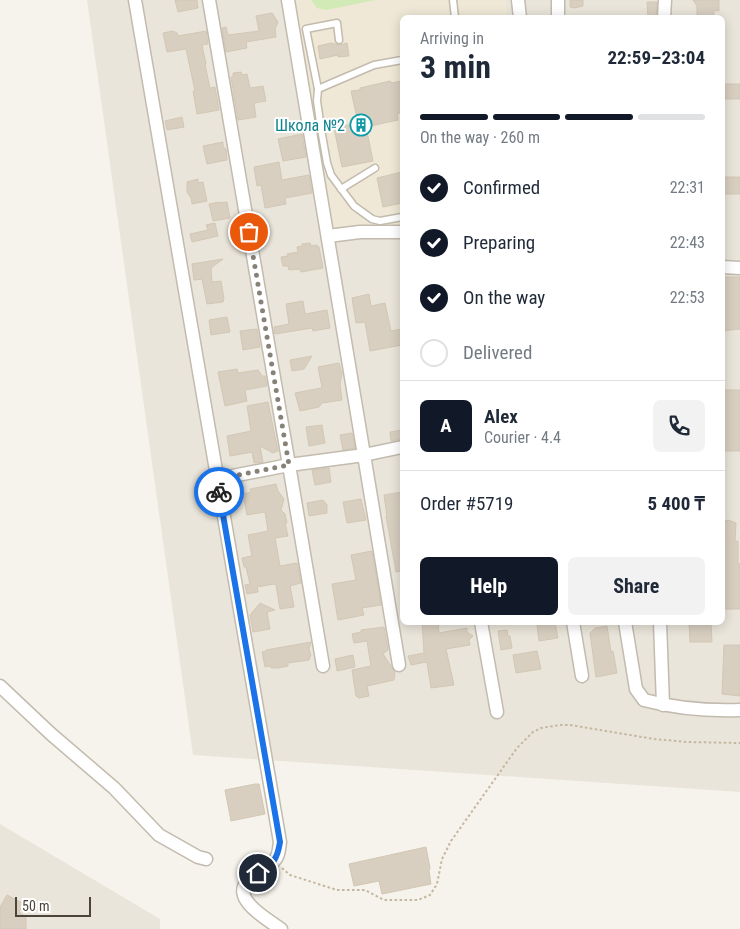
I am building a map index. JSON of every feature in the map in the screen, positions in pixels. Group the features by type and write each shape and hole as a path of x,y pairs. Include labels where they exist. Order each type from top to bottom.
{"street":[{"path":"134,0 280,842 274,861 247,881 244,891 248,904 281,929"},
{"path":"209,0 323,666"},
{"path":"288,0 400,665"},
{"path":"518,0 520,15"},
{"path":"558,0 558,15"},
{"path":"664,15 665,0"},
{"path":"328,236 360,232 400,232"},
{"path":"725,267 740,268"},
{"path":"217,479 289,465 400,447"},
{"path":"482,625 497,712"},
{"path":"574,625 582,676"},
{"path":"625,625 636,689 644,700 663,705 740,710"},
{"path":"660,625 663,705"},
{"path":"0,686 51,734 114,788 159,835 198,857 206,858"}],"lane":[{"path":"453,0 455,15"},
{"path":"339,40 337,24 306,29 318,89 318,110 327,163 331,175 354,206 372,218 380,221 400,217"},
{"path":"318,89 374,66 400,60"},
{"path":"341,189 375,168"}],"path":[{"path":"277,856 282,868 290,876 338,890 364,890 384,900 418,900 430,896 434,890 442,859 450,840 517,748 526,738 541,728 570,725 654,739 740,743"}],"shaded area":[{"path":"87,0 740,0 740,792 193,755"},
{"path":"295,0 505,0 508,15 400,15 400,227 334,229"},
{"path":"0,824 160,919 160,929 0,929"}],"green space":[{"path":"311,0 376,0 326,10 317,8"}],"building":[{"path":"175,0 197,0 198,8 178,12"},
{"path":"570,0 583,0 583,6 570,7"},
{"path":"693,0 719,0 719,11 714,10 714,15 697,15 697,6"},
{"path":"647,2 657,2 656,15 648,15"},
{"path":"272,13 278,22 275,29 276,37 246,42 247,48 226,52 222,28 226,27 228,35 259,31 256,16"},
{"path":"173,31 178,36 206,31 208,44 202,45 205,65 210,88 215,87 219,110 197,114 193,91 195,91 186,49 167,52 163,33"},
{"path":"331,43 339,45 347,43 349,56 338,57 338,55 320,59 318,46"},
{"path":"241,72 242,75 247,74 250,88 263,86 266,101 254,103 256,117 238,120 231,77 233,77 233,73"},
{"name":"Школа №2","path":"390,81 392,83 400,81 400,113 397,114 398,120 366,127 373,161 342,167 334,128 358,123 351,91 360,90 360,88"},
{"path":"725,84 740,84 740,99 725,99"},
{"path":"182,117 184,127 167,130 165,121"},
{"path":"302,134 306,157 283,161 278,139"},
{"path":"223,142 227,160 207,164 203,146"},
{"path":"279,162 282,180 309,175 312,193 285,198 286,204 265,208 261,185 257,186 254,167"},
{"path":"400,172 400,203 383,207 377,178"},
{"path":"725,177 740,177 740,194 725,194"},
{"path":"198,179 198,183 203,182 207,201 192,204 187,192 187,182"},
{"path":"227,202 230,218 213,221 209,204"},
{"path":"215,223 218,236 192,242 190,234 208,230 206,225"},
{"path":"310,243 311,246 316,245 319,247 323,268 301,272 300,269 289,270 288,266 283,266 281,257 298,252 297,247"},
{"path":"223,259 211,268 212,282 221,281 223,302 207,304 202,279 194,280 192,264"},
{"path":"725,277 740,277 740,329 725,331"},
{"path":"369,294 371,306 385,303 391,331 400,329 400,345 370,351 365,322 356,323 352,298"},
{"path":"303,301 305,314 327,310 330,328 313,331 312,328 275,334 274,327 289,324 286,304"},
{"path":"227,317 230,332 211,335 209,320"},
{"path":"257,329 260,347 243,350 240,331"},
{"path":"312,356 304,369 292,371 290,360"},
{"path":"339,363 342,374 340,384 342,400 322,403 319,407 300,411 295,393 321,388 318,367"},
{"path":"237,369 238,373 258,370 262,376 265,376 267,386 245,390 247,401 225,406 218,372"},
{"path":"725,390 740,390 740,451 725,451"},
{"path":"268,402 278,451 273,453 260,446 263,462 254,463 252,452 230,456 227,436 251,431 247,406"},
{"path":"322,425 325,443 309,446 306,427"},
{"path":"400,430 400,439 391,441 390,432"},
{"path":"352,433 355,448 343,450 340,435"},
{"path":"329,468 331,482 315,485 312,470"},
{"path":"276,484 278,491 284,499 281,510 285,514 288,536 275,538 280,566 297,563 301,583 290,586 294,607 280,609 276,585 274,584 257,587 258,592 247,594 245,585 250,584 242,558 252,556 248,535 268,531 265,512 247,515 243,494 251,492 250,489"},
{"path":"400,492 400,571 396,572 384,495"},
{"path":"361,499 366,520 347,523 343,502"},
{"path":"323,500 327,505 327,513 309,516 307,503"},
{"path":"728,520 736,523 735,541 738,541 738,564 740,564 740,609 725,609 725,521"},
{"path":"372,551 381,605 362,608 364,615 338,620 332,584 356,580 351,555"},
{"path":"260,603 275,610 267,612 270,629 253,632 250,615"},
{"path":"422,625 438,625 439,633 467,628 467,632 473,636 469,640 470,645 446,649 454,685 431,688 427,663 411,665 408,656 424,653"},
{"path":"537,625 556,625 558,638 539,641"},
{"path":"689,625 711,625 712,642 690,642"},
{"path":"607,626 617,673 596,677 590,633 595,628"},
{"path":"384,627 388,650 383,654 395,672 394,680 367,686 369,696 359,698 356,696 352,670 371,666 367,641 354,643 352,634 361,632 361,630"},
{"path":"507,630 512,648 501,650 498,631"},
{"path":"311,642 309,660 288,663 288,666 278,668 265,667 262,652"},
{"path":"724,645 740,645 740,696 722,694"},
{"path":"537,651 541,669 516,673 513,655"},
{"path":"353,655 355,667 337,671 335,659"},
{"path":"259,784 265,814 231,821 225,790"},
{"path":"426,847 431,884 382,894 379,881 354,886 349,864"},
{"path":"7,895 24,904 19,912 26,917 26,929 0,929 0,907"}],"way so far":[{"path":"219,492 217,479 289,465 249,232"}],"place":[{"name":"Школа №2","path":"361,125"}],"route":[{"path":"219,492 280,842 274,861 258,873"}]}
